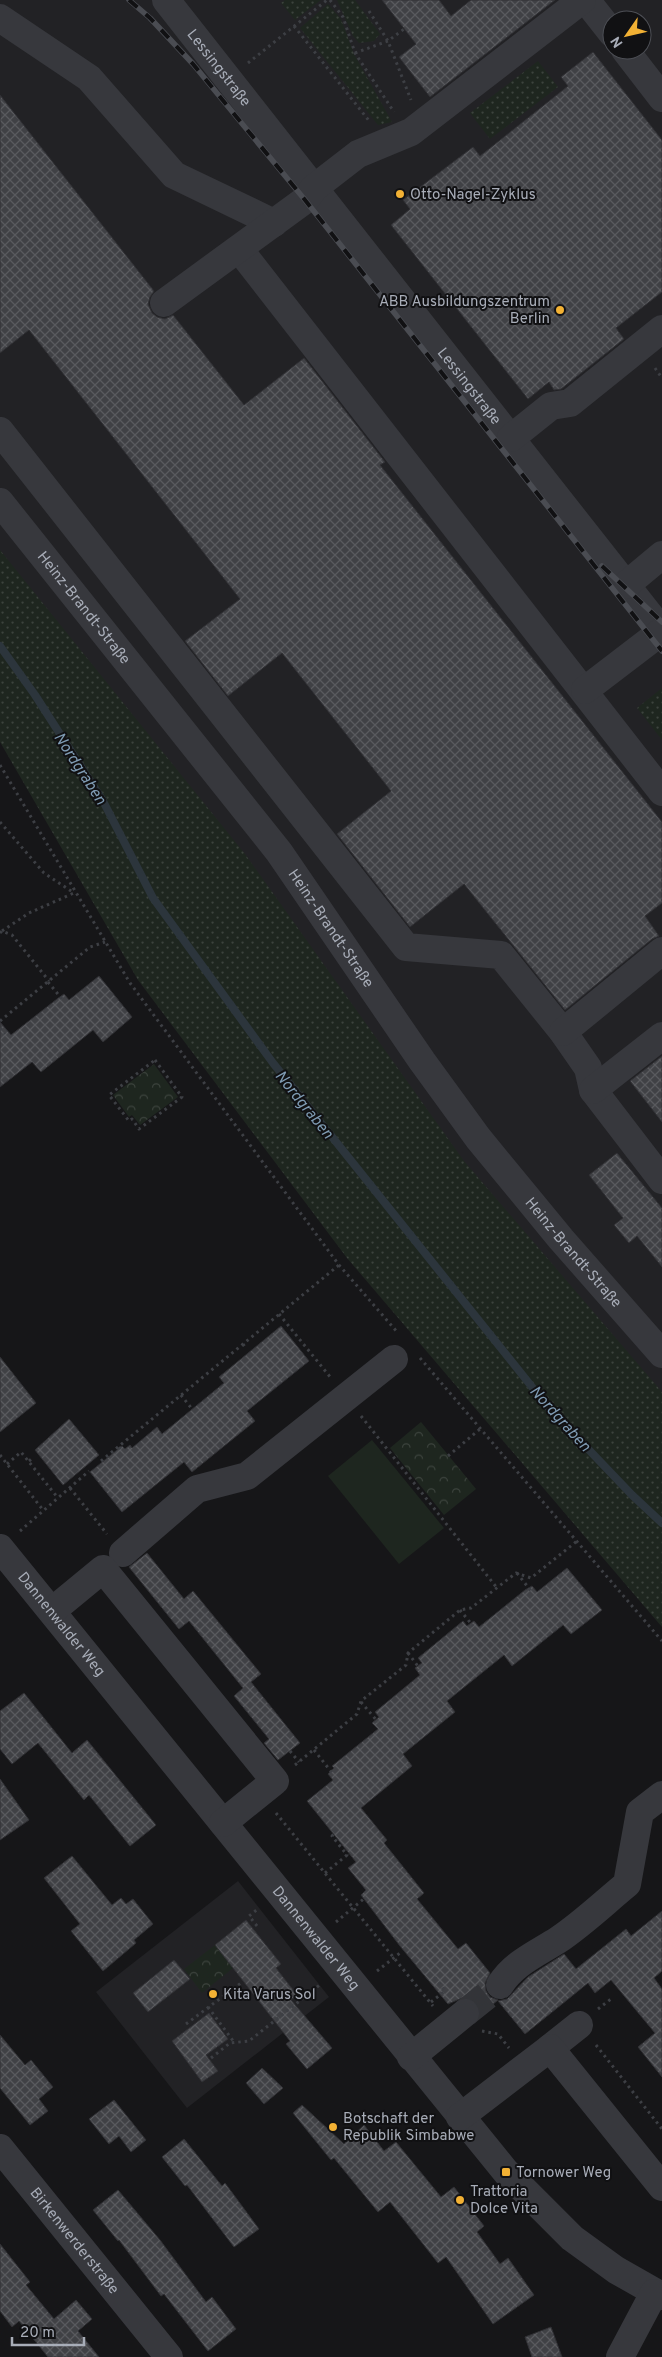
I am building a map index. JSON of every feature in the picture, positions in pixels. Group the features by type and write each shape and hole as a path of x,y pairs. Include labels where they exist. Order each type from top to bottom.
{"street":[{"name":"Lessingstraße","path":"166,0 662,631"},
{"path":"164,303 305,200 314,188 358,154 409,133 582,0"},
{"path":"586,0 602,20"},
{"path":"0,18 89,78 174,175 274,223"},
{"path":"633,60 662,98"},
{"path":"239,249 585,690 662,792"},
{"path":"511,438 552,406 570,403 662,329"},
{"path":"0,431 406,946 500,955 563,1032 588,1068 593,1090 662,1180"},
{"name":"Heinz-Brandt-Straße","path":"0,502 279,852 478,1138 561,1238 662,1354"},
{"path":"626,585 662,555"},
{"path":"585,690 662,631"},
{"path":"563,1032 662,951"},
{"path":"593,1090 662,1036"},
{"path":"123,1554 198,1490 246,1476 405,1351"},
{"name":"Dannenwalder Weg","path":"10,1539 52,1611 411,2057 506,2172 572,2238 616,2270 658,2295"},
{"path":"52,1611 103,1569 268,1787 223,1823"},
{"path":"500,1986 506,1975 535,1952 558,1940 628,1884 640,1812 662,1795"},
{"path":"411,2057 458,2019"},
{"path":"460,2117 535,2054 579,2025"},
{"path":"535,2054 662,2186"},
{"name":"Birkenwerderstraße","path":"0,2148 169,2357"},
{"path":"620,2357 658,2295"}],"path":[{"path":"248,64 329,0 344,17 355,53 370,78 409,133"},
{"path":"369,11 388,41 413,106"},
{"path":"294,26 372,124"},
{"path":"355,53 388,41 404,29"},
{"path":"0,765 130,983 339,1265 405,1351 480,1429 662,1641"},
{"path":"0,822 44,873 75,893"},
{"path":"1,932 29,913 75,893"},
{"path":"1,932 12,936 62,999"},
{"path":"0,1021 90,947 105,942"},
{"path":"0,1028 5,1034"},
{"path":"155,1060 182,1097 139,1129 132,1119 129,1121 109,1095 155,1060"},
{"path":"102,1461 339,1265"},
{"path":"280,1314 498,1588"},
{"path":"243,1344 246,1349"},
{"path":"181,1395 192,1409"},
{"path":"448,1456 480,1429"},
{"path":"119,1447 122,1451"},
{"path":"7,1464 22,1452 58,1498"},
{"path":"0,1456 43,1510"},
{"path":"29,1461 34,1457"},
{"path":"10,1539 89,1471"},
{"path":"70,1488 97,1522"},
{"path":"516,1573 531,1578 576,1541"},
{"path":"516,1573 471,1608 460,1610 408,1652 406,1665 361,1701 357,1714 268,1787 325,1873 430,2002 458,2019 498,2034 517,2058 535,2054"},
{"path":"516,1573 531,1591"},
{"path":"460,1610 473,1626"},
{"path":"408,1652 420,1669"},
{"path":"361,1701 378,1722"},
{"path":"314,1750 334,1774"},
{"path":"290,1751 299,1762"},
{"path":"325,1873 347,1855 332,1836 334,1834"},
{"path":"335,1922 366,1897"},
{"path":"257,1926 249,1916 262,1906"},
{"path":"376,1973 400,1953"},
{"path":"430,2002 445,1991 436,1977"},
{"path":"211,2058 230,2042 249,2041 324,1982"},
{"path":"186,2024 241,1983"},
{"path":"208,2007 234,2042"},
{"path":"579,2025 662,2128"}],"shaded area":[{"path":"0,0 662,0 662,1438 0,557"},
{"name":"Kita Varus Sol","path":"238,1881 329,1997 187,2108 96,1992"}],"green space":[{"path":"285,0 321,0 295,20 281,3"},
{"path":"337,0 355,0 380,34 374,41 359,43 353,36"},
{"path":"328,4 341,19 354,54 392,122 378,125 300,28"},
{"path":"538,61 558,87 490,139 470,113"},
{"path":"0,550 245,854 464,1161 662,1392 662,1627 347,1258 138,980 0,742"},
{"path":"662,688 662,740 637,708"},
{"path":"154,1064 178,1097 140,1125 132,1115 129,1117 113,1095"},
{"path":"421,1422 476,1489 444,1515 390,1448"},
{"path":"372,1440 444,1528 399,1564 328,1476"},
{"path":"215,1945 233,1968 202,1993 184,1969"}],"building":[{"path":"382,0 439,0 451,16 471,0 555,0 430,97 399,57 416,44"},
{"name":"ABB Ausbildungszentrum Berlin","path":"593,52 662,140 662,292 616,328 624,339 561,389 554,390 549,382 528,399 391,225 410,209 403,200 473,147 480,156 568,86 561,77"},
{"path":"0,95 154,291 148,304 152,313 157,317 165,319 173,315 244,405 304,358 385,462 380,465 662,822 662,903 645,916 659,936 652,939 565,1010 464,884 410,927 337,834 391,791 282,653 228,696 185,641 240,599 29,330 0,353"},
{"path":"99,976 132,1017 103,1042 93,1030 41,1072 32,1062 0,1087 0,1022 11,1035 64,994 69,1000"},
{"path":"662,1056 662,1122 630,1081"},
{"path":"617,1153 662,1208 662,1267 637,1236 629,1243 614,1225 623,1218 589,1175"},
{"path":"281,1326 309,1361 247,1411 255,1421 192,1472 184,1462 122,1512 90,1472 122,1446 125,1449 130,1445 132,1448 157,1427 162,1434 224,1383 219,1377"},
{"path":"0,1357 36,1403 0,1432"},
{"path":"69,1419 99,1455 63,1485 35,1450"},
{"path":"147,1553 184,1599 193,1591 261,1674 251,1682 300,1743 278,1760 264,1743 269,1739 234,1696 243,1688 189,1621 179,1629 129,1567"},
{"path":"567,1568 602,1610 571,1634 563,1625 512,1666 504,1655 447,1701 455,1712 403,1754 412,1766 361,1808 387,1840 384,1843 424,1893 417,1899 458,1949 466,1943 490,1973 485,1983 486,1991 490,1997 498,2000 480,2015 477,2004 470,1998 462,1998 448,2004 400,1946 361,1895 366,1890 348,1868 356,1862 307,1801 333,1780 328,1774 334,1768 332,1766 378,1729 372,1723 379,1717 375,1712 420,1675 415,1668 422,1663 418,1658 463,1621 467,1626 474,1621 479,1627 525,1590 532,1586 537,1592"},
{"path":"24,1693 72,1753 87,1740 156,1825 130,1846 89,1795 84,1800 38,1743 12,1764 0,1749 0,1711"},
{"path":"0,1779 29,1820 0,1840"},
{"path":"72,1856 112,1905 121,1898 126,1904 133,1899 153,1924 134,1940 136,1943 103,1971 71,1931 80,1924 44,1878"},
{"path":"662,1911 662,1971 654,1978 662,1989 662,2077 638,2047 655,2033 611,1980 595,1993 588,1983 525,2034 498,2001 507,1999 528,1977 564,1954 576,1969 626,1929 631,1936"},
{"path":"246,1920 281,1964 276,1968 297,1995 291,2000 332,2048 307,2069 286,2044 290,2041 215,1945"},
{"path":"174,1960 190,1979 148,2012 133,1993"},
{"path":"209,2013 228,2039 206,2055 218,2071 202,2082 172,2041"},
{"path":"0,2035 25,2065 31,2060 53,2087 39,2099 48,2111 30,2125 0,2088"},
{"path":"262,2068 283,2088 264,2104 246,2083"},
{"path":"114,2100 146,2140 131,2152 119,2136 109,2144 89,2119"},
{"path":"302,2105 344,2144 364,2125 384,2151 396,2142 441,2197 454,2187 484,2226 477,2232 500,2264 508,2258 534,2295 493,2324 446,2257 438,2263 390,2202 378,2212 334,2158 331,2160 293,2113"},
{"path":"184,2139 222,2186 225,2183 259,2229 234,2247 187,2185 185,2186 162,2157"},
{"path":"118,2190 160,2240 206,2302 212,2297 236,2329 208,2351 164,2294 161,2296 119,2240 93,2210"},
{"path":"0,2244 30,2282 26,2285 54,2319 76,2300 92,2319 78,2331 99,2357 48,2357 19,2321 12,2327 0,2311"},
{"path":"551,2327 562,2357 532,2357 525,2337"}],"waterway":[{"name":"Nordgraben","path":"0,646 35,695 103,801 153,898 273,1063 548,1407 632,1495 662,1523"}],"tunnel":[{"path":"465,2013 500,1985"}],"railway":[{"path":"129,0 150,18 193,64 305,200 662,651"},
{"path":"602,566 662,622"}],"place":[{"name":"Otto-Nagel-Zyklus","path":"400,194"},
{"name":"ABB Ausbildungszentrum Berlin","path":"560,310"},
{"name":"Kita Varus Sol","path":"213,1994"},
{"name":"Botschaft der Republik Simbabwe","path":"333,2127"},
{"name":"Tornower Weg","path":"506,2172"},
{"name":"Trattoria Dolce Vita","path":"460,2200"}]}
